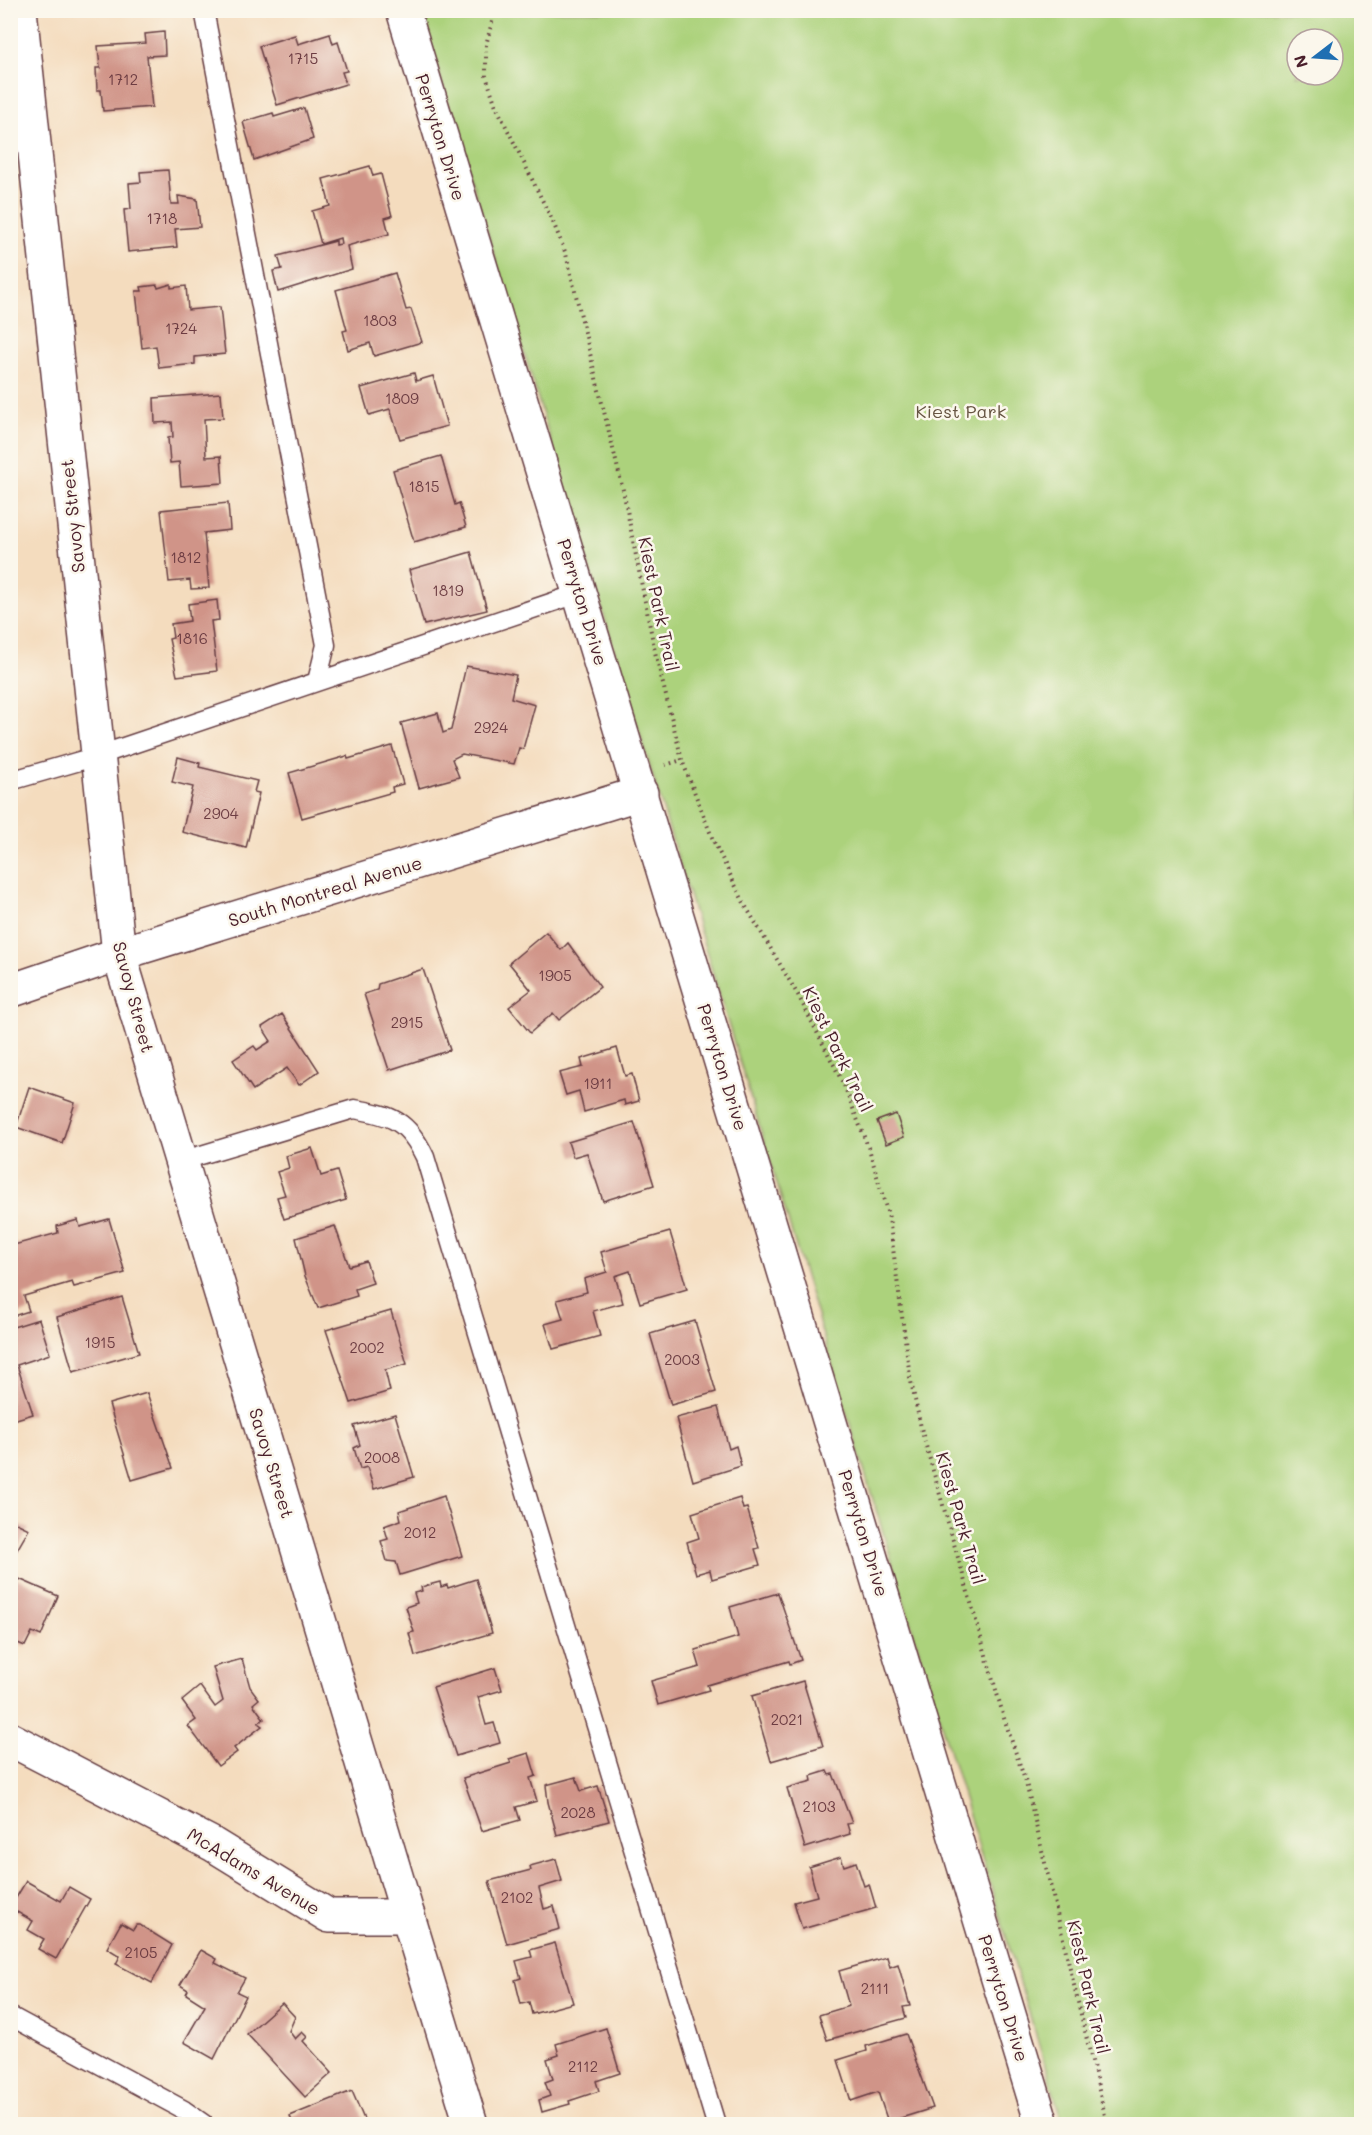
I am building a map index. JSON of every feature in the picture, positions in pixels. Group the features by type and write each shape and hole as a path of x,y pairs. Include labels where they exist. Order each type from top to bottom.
{"street":[{"name":"Savoy Street","path":"20,10 119,954 408,1916"},
{"name":"Perryton Drive","path":"403,10 1042,2124"},
{"name":"South Montreal Avenue","path":"10,991 119,954 640,793"},
{"name":"McAdams Avenue","path":"10,1739 212,1844 329,1916 408,1916"},
{"path":"408,1916 471,2124"}],"lane":[{"path":"204,10 326,645 317,681"},
{"path":"10,781 97,756 580,593"},
{"path":"181,1161 354,1109 391,1118 417,1139 425,1158 716,2124"},
{"path":"10,2016 184,2110 204,2124"}],"path":[{"name":"Kiest Park Trail","path":"495,10 486,45 486,76 496,106 553,222 566,254 623,490 655,652 682,760 712,840 745,906 798,995 844,1085 870,1152 889,1218 910,1377 922,1432 1004,1718 1026,1783 1107,2124"}],"green space":[{"name":"Kiest Park","path":"420,11 1361,11 1361,2124 1063,2124"}],"building":[{"path":"164,32 165,55 147,56 152,107 103,111 101,90 97,90 96,68 100,68 98,46 146,43 145,34"},
{"path":"330,34 333,44 338,42 347,71 342,72 346,84 277,105 259,46 295,35 298,44"},
{"path":"304,108 313,139 254,160 243,122 273,113 274,117"},
{"path":"370,166 373,176 381,174 392,216 385,218 389,234 347,246 352,269 278,292 273,271 282,269 278,256 336,241 336,245 341,244 340,238 321,244 312,211 330,206 323,179"},
{"path":"168,170 171,204 179,204 178,196 197,199 200,227 175,229 177,247 128,252 124,210 131,209 129,183 141,182 140,172"},
{"path":"395,273 406,310 411,309 422,342 374,356 370,343 348,350 343,331 347,330 336,290"},
{"path":"171,284 171,288 186,286 188,310 220,307 225,354 195,357 195,364 159,368 156,346 142,348 136,291 142,291 141,287 157,285 158,288"},
{"path":"414,373 416,381 433,376 447,426 400,439 390,409 369,415 361,388"},
{"path":"221,393 223,418 204,419 206,457 221,456 223,483 181,486 179,462 170,463 168,438 173,437 172,422 155,423 154,398"},
{"path":"441,456 455,505 459,503 466,527 414,542 393,470"},
{"path":"228,503 230,530 204,533 209,588 191,589 190,580 169,582 161,510"},
{"path":"471,552 487,610 424,625 409,570"},
{"path":"217,600 219,620 211,621 217,671 177,676 169,639 173,638 171,624 190,621 188,604"},
{"path":"466,666 516,675 511,698 535,705 523,749 519,748 514,764 462,754 452,759 459,777 419,788 401,723 438,713 443,733 451,730"},
{"path":"392,746 403,784 392,787 393,792 302,818 289,773"},
{"path":"178,757 200,763 199,767 257,781 254,792 259,793 246,848 182,832 193,787 172,782"},
{"path":"546,932 561,950 568,943 600,987 559,1020 553,1013 530,1033 509,1007 531,990 509,963"},
{"path":"423,969 450,1050 389,1070 364,994 377,990 378,984"},
{"path":"282,1014 319,1071 299,1085 287,1068 253,1090 233,1060 254,1046 257,1050 271,1041 262,1027"},
{"path":"617,1048 625,1076 632,1074 639,1101 625,1105 624,1100 584,1112 579,1091 566,1095 559,1073 583,1067 581,1059"},
{"path":"29,1087 75,1103 62,1143 16,1127"},
{"path":"896,1114 904,1137 886,1144 877,1121"},
{"path":"634,1122 654,1185 603,1201 587,1153 573,1157 568,1142"},
{"path":"312,1148 321,1176 337,1171 346,1200 284,1219 277,1197 285,1195 277,1172 289,1168 286,1156"},
{"path":"109,1219 125,1273 74,1287 72,1282 24,1296 29,1311 10,1317 10,1289 15,1287 10,1271 10,1246 58,1233 57,1226 78,1220 80,1227"},
{"path":"335,1226 349,1266 366,1261 373,1283 355,1289 357,1296 318,1308 305,1276 296,1238"},
{"path":"670,1232 687,1289 640,1303 630,1271 615,1276 623,1303 593,1311 600,1336 553,1349 545,1324 563,1319 557,1300 587,1292 584,1279 607,1272 601,1252"},
{"path":"122,1297 139,1353 73,1372 57,1317"},
{"path":"391,1311 407,1364 385,1370 390,1391 351,1403 326,1330"},
{"path":"39,1319 50,1354 17,1365 33,1414 10,1421 10,1328"},
{"path":"695,1321 716,1392 671,1405 650,1334"},
{"path":"147,1393 173,1468 132,1480 109,1404"},
{"path":"718,1407 729,1449 736,1446 741,1466 693,1481 676,1418"},
{"path":"395,1414 414,1477 374,1489 367,1467 360,1469 354,1448 360,1445 354,1426"},
{"path":"444,1496 462,1556 400,1575 396,1562 387,1561 381,1541 388,1539 384,1526 401,1520 399,1511"},
{"path":"740,1498 743,1509 747,1508 759,1548 755,1549 760,1565 712,1579 710,1570 696,1574 687,1542 699,1538 692,1513"},
{"path":"10,1520 29,1529 10,1562"},
{"path":"10,1575 58,1596 41,1636 32,1632 25,1646 10,1640"},
{"path":"476,1579 492,1633 415,1656 409,1633 414,1632 406,1607 417,1603 414,1593 422,1591 421,1587 440,1582 441,1587 447,1585 448,1588"},
{"path":"778,1593 801,1660 790,1664 789,1661 707,1685 709,1690 658,1705 651,1681 700,1667 695,1650 738,1637 730,1607"},
{"path":"242,1659 250,1687 259,1699 253,1704 264,1719 258,1723 262,1726 234,1748 237,1752 218,1766 188,1726 196,1720 182,1701 200,1686 215,1707 223,1701 213,1667"},
{"path":"495,1668 502,1690 478,1697 486,1725 494,1723 500,1743 456,1756 433,1687"},
{"path":"803,1681 823,1746 771,1761 752,1696"},
{"path":"529,1753 536,1776 530,1778 537,1801 516,1807 520,1820 482,1831 463,1778 511,1763 509,1759"},
{"path":"827,1771 829,1775 833,1774 852,1823 847,1824 850,1834 805,1848 787,1788 812,1781 811,1776"},
{"path":"576,1777 581,1791 598,1786 609,1821 557,1835 546,1785"},
{"path":"841,1857 844,1866 856,1862 864,1886 869,1884 876,1908 802,1929 794,1902 817,1896 809,1867"},
{"path":"556,1859 562,1881 539,1888 544,1909 554,1906 560,1929 507,1944 489,1881 531,1870 530,1866"},
{"path":"26,1881 61,1901 69,1887 90,1899 56,1959 38,1949 44,1939 28,1930 33,1921 10,1908"},
{"path":"121,1923 133,1930 136,1925 140,1925 172,1945 152,1983 116,1964 120,1956 107,1948"},
{"path":"555,1943 573,2003 532,2014 529,2002 521,2004 515,1980 521,1978 516,1961 532,1957 530,1950"},
{"path":"201,1950 217,1959 215,1963 245,1978 237,1992 246,1996 214,2059 184,2042 205,2006 186,1994 188,1990 180,1985"},
{"path":"887,1957 890,1967 898,1964 910,2006 903,2007 906,2018 827,2040 819,2015 849,2006 839,1971"},
{"path":"282,2003 295,2017 289,2031 295,2039 302,2032 307,2037 303,2041 332,2073 305,2097 247,2034"},
{"path":"606,2028 620,2073 596,2081 599,2091 569,2101 570,2104 542,2112 539,2100 550,2096 545,2082 553,2079 547,2059 559,2055 556,2044"},
{"path":"906,2034 933,2108 888,2122 878,2092 851,2101 838,2060 867,2051 866,2046"},
{"path":"352,2091 366,2124 293,2124 290,2116"}]}
